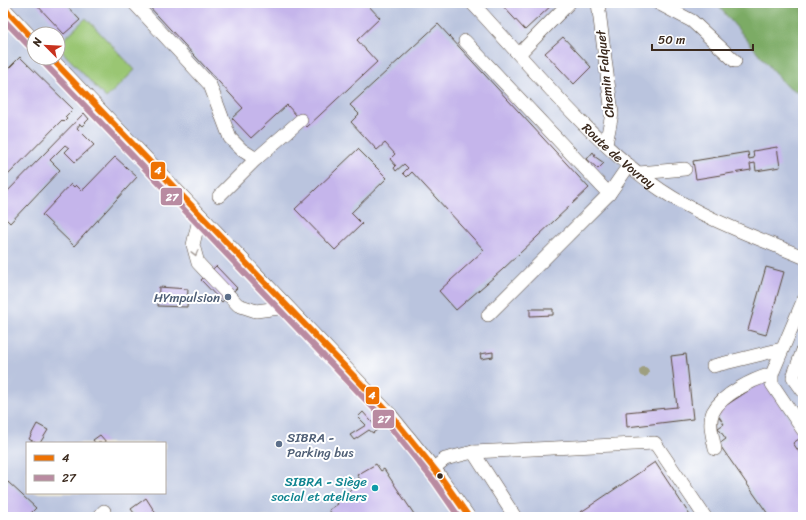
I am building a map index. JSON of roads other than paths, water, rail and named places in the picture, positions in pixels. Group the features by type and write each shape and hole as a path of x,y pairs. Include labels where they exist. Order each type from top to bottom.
{"street":[{"path":"134,3 210,85 230,138 242,150 256,159"},
{"name":"Route de Vovray","path":"472,3 583,123 634,169 662,190 708,216 803,257"},
{"path":"519,54 569,3"},
{"name":"Chemin Falquet","path":"598,3 612,114 606,144"},
{"path":"658,3 692,21 735,61"},
{"path":"3,7 26,31"},
{"path":"465,41 609,194"},
{"path":"59,66 390,414 434,468 470,517"},
{"path":"219,196 256,159 301,120"},
{"path":"488,315 634,169 685,169"},
{"path":"200,215 193,245 198,263 238,304 256,311 287,307"},
{"path":"803,301 772,374 772,384 803,430"},
{"path":"713,366 782,349"},
{"path":"803,350 793,377 803,391"},
{"path":"715,449 711,425 713,413 718,406 743,386 758,378 772,374"},
{"path":"434,468 445,459 473,452 655,443 705,517"},
{"path":"473,452 515,517"}],"place":[{"name":"HYmpulsion","path":"228,297"},
{"name":"SIBRA - Parking bus","path":"279,444"},
{"name":"SIBRA - Siège social et ateliers","path":"375,488"}]}
